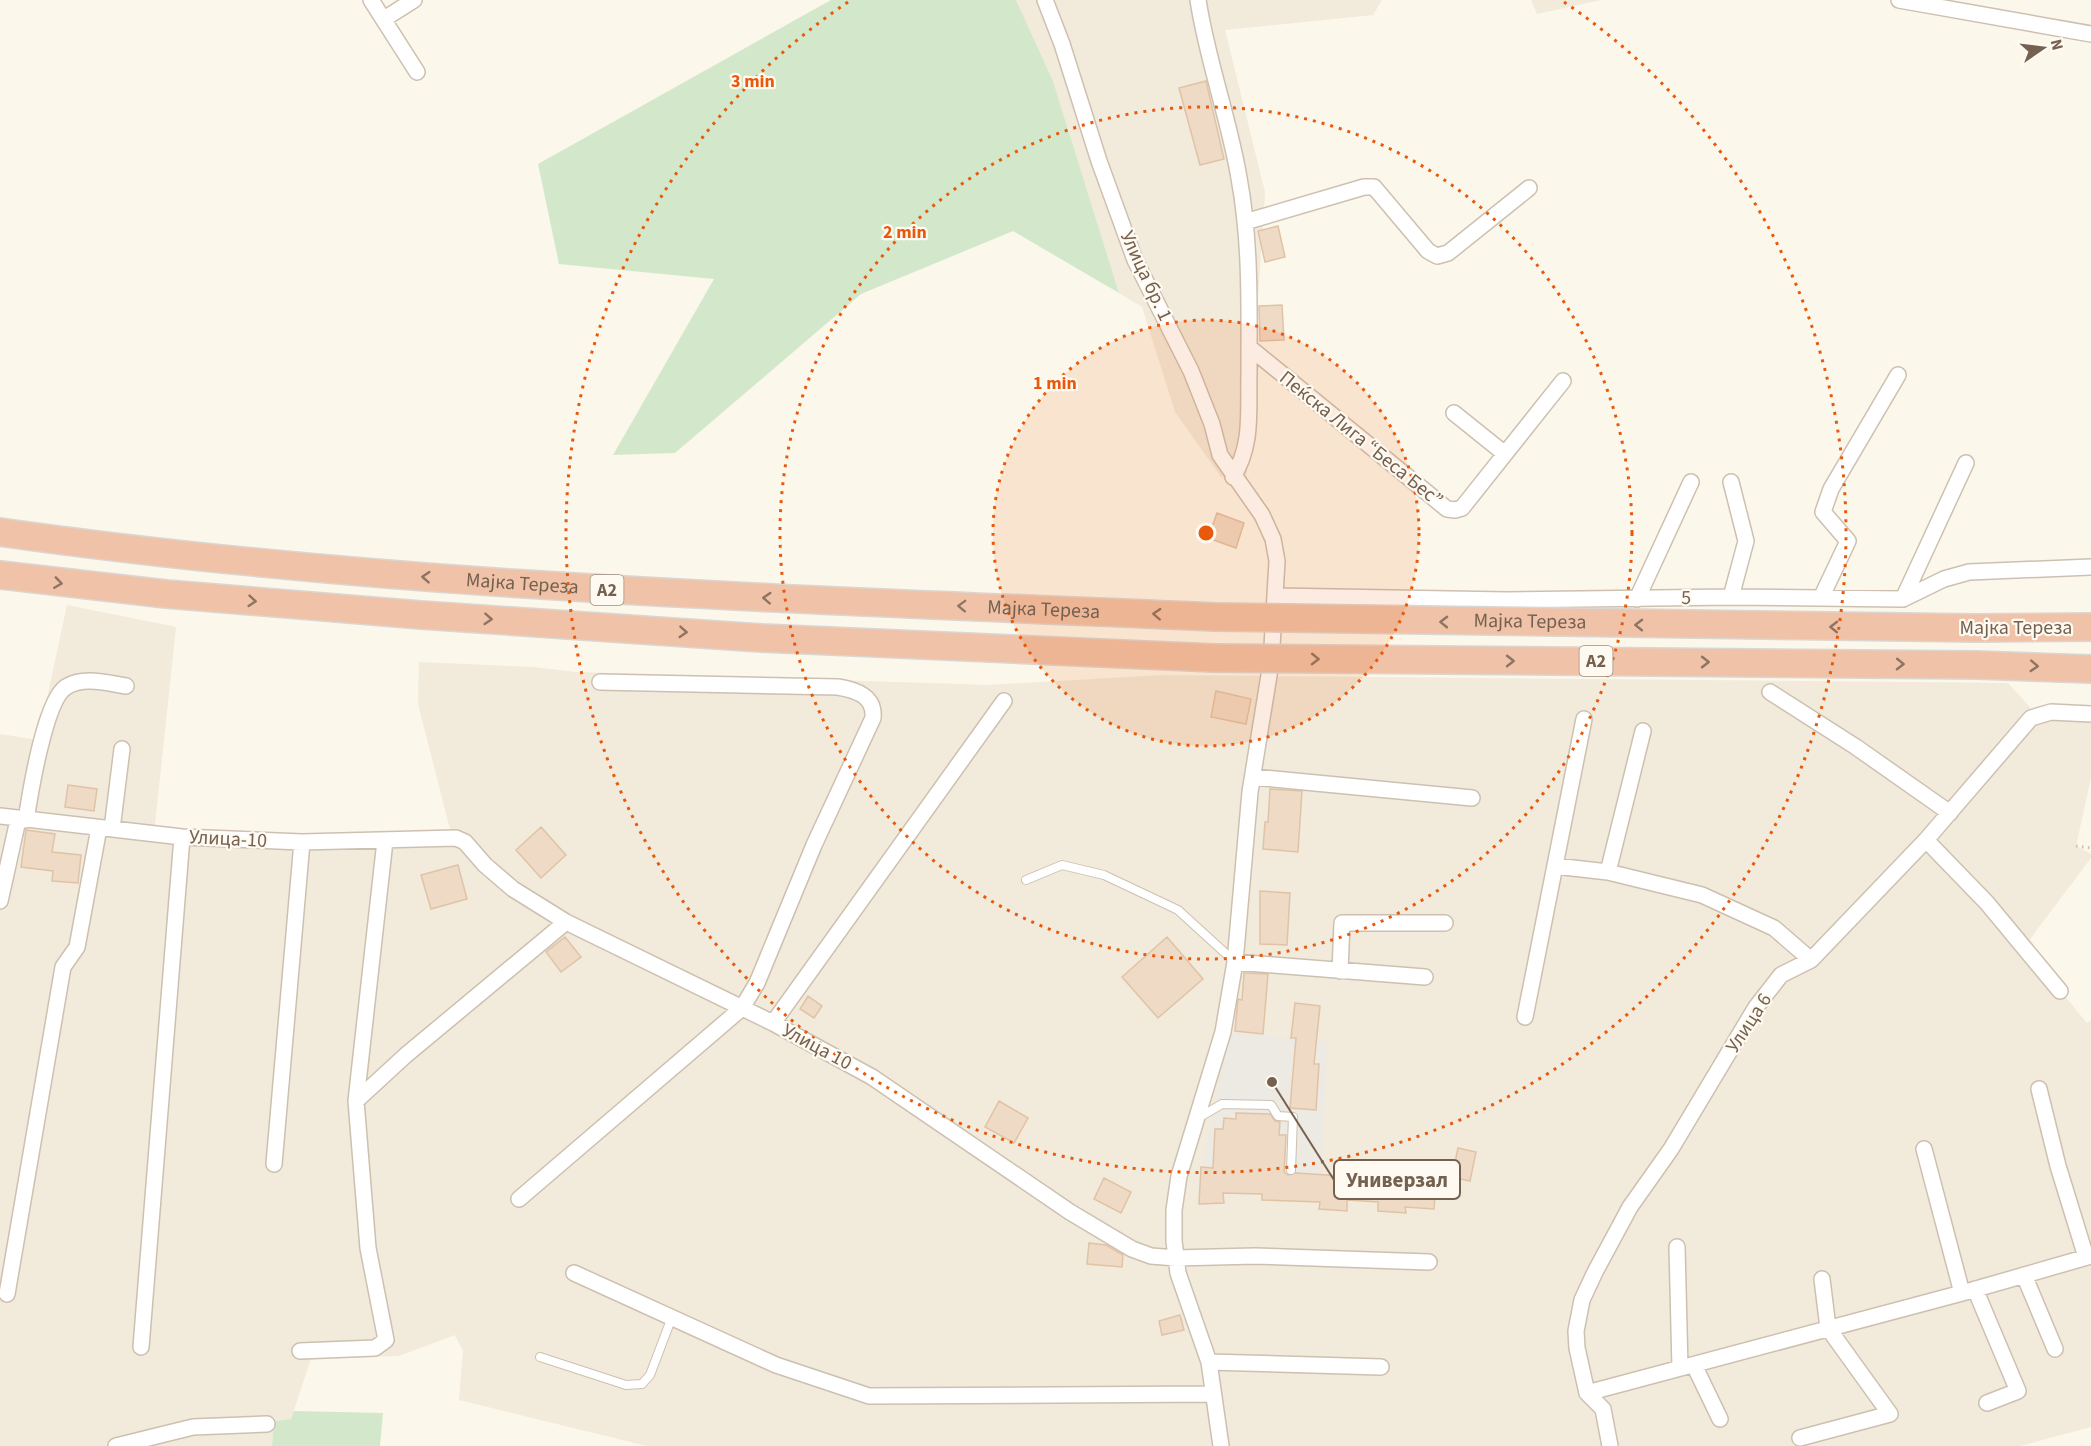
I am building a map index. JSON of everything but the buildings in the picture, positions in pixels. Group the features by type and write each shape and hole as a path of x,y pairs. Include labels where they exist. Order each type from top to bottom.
{"highway":[{"name":"Мајка Тереза","path":"0,532 178,556 614,590 1215,617 1976,628 2091,627"},
{"name":"Мајка Тереза","path":"0,574 166,594 421,615 761,638 1214,657 1977,665 2091,669"}],"street":[{"path":"371,0 417,72"},
{"path":"384,19 414,0"},
{"name":"Улица бр. 1","path":"1045,0 1062,44 1098,161 1135,260 1191,371 1212,424 1220,455 1233,477 1262,515 1273,539 1277,561 1271,663 1253,777 1235,962 1223,1032 1194,1121 1179,1176 1174,1210 1176,1258 1183,1291 1209,1362 1221,1446"},
{"name":"Пеќска Лига “Беса Бес”","path":"1198,0 1239,177 1245,222 1249,347 1248,443 1244,459 1233,477"},
{"path":"1899,0 2091,34"},
{"path":"1245,222 1364,187 1374,187 1428,251 1437,256 1448,253 1528,188"},
{"name":"Пеќска Лига “Беса Бес”","path":"1249,347 1447,509 1455,510 1462,508 1563,381"},
{"path":"1821,598 1848,541 1823,512 1831,489 1898,375"},
{"path":"1454,413 1505,454"},
{"path":"1903,599 1966,463"},
{"path":"1636,599 1691,482"},
{"path":"1731,482 1746,541 1731,597"},
{"name":"5","path":"1276,596 1507,600 1731,597 1903,599 1944,579 1968,572 2091,567"},
{"path":"0,901 46,726 59,694 65,687 84,681 126,686"},
{"path":"519,1199 742,1008 757,983 814,845 870,727 874,710 872,704 861,693 838,687 600,682"},
{"path":"1770,692 1846,740 1950,813"},
{"path":"773,1023 1004,701"},
{"name":"Улица 6","path":"1610,1446 1603,1409 1587,1393 1577,1348 1578,1316 1595,1272 1630,1207 1671,1149 1756,1007 1781,975 1811,960 1926,840 2031,718 2051,712 2091,714"},
{"path":"1525,1017 1584,719"},
{"path":"1608,872 1643,731"},
{"path":"7,1294 63,967 77,947 106,829 122,749"},
{"path":"1253,777 1472,798"},
{"name":"Улица-10","path":"0,816 182,837 302,842 456,838"},
{"path":"141,1347 182,837"},
{"name":"Улица 10","path":"456,838 465,842 485,865 513,889 566,922 773,1023 872,1077 1070,1212 1132,1250 1151,1256 1176,1258 1255,1256 1429,1262"},
{"path":"300,1351 375,1348 386,1340 368,1248 356,1101 385,840"},
{"path":"1926,840 1987,903 2060,991"},
{"path":"274,1164 302,842"},
{"path":"1555,866 1608,872 1687,890 1720,902 1774,928 1811,960"},
{"path":"356,1101 406,1055 566,922"},
{"path":"1340,971 1341,923 1445,923"},
{"path":"1235,962 1425,977"},
{"path":"1587,1393 1969,1291 2088,1256 2058,1166 2039,1089"},
{"path":"1924,1149 1969,1291 2018,1390 1986,1403"},
{"path":"1677,1247 1687,1367 1720,1419"},
{"path":"574,1273 673,1316 776,1365 869,1396 1212,1394"},
{"path":"2024,1275 2055,1349"},
{"path":"1800,1438 1890,1414 1828,1328 1822,1279"},
{"path":"1209,1362 1381,1367"},
{"path":"116,1446 193,1426 267,1424"}],"lane":[{"path":"1026,880 1062,865 1104,875 1178,910 1235,962"},
{"path":"1194,1121 1222,1104 1271,1105 1278,1116 1293,1117 1291,1170"},
{"path":"540,1357 626,1384 642,1384 650,1375 673,1316"}],"path":[{"path":"2076,846 2091,848"}],"shaded area":[{"path":"1016,0 1382,0 1373,15 1225,30 1265,192 1246,483 1221,477 1175,412 1142,307 1119,293 1053,81"},
{"path":"1531,0 1601,0 1537,14"},
{"path":"67,605 176,627 154,834 437,837 450,829 418,704 419,662 533,667 576,672 989,685 1162,675 2008,683 2037,715 2091,714 2091,778 2076,846 2091,854 2091,858 2024,947 2087,1023 2091,1020 2091,1427 2020,1446 647,1446 459,1400 463,1351 455,1335 399,1356 311,1358 291,1419 274,1421 272,1446 0,1446 0,734 38,740"},
{"path":"1229,1033 1327,1041 1322,1175 1213,1168 1203,1164"}],"green space":[{"path":"831,0 1016,0 1053,81 1119,293 1013,231 861,294 675,453 613,455 714,279 559,264 538,164"},
{"path":"294,1411 383,1413 380,1446 272,1446 274,1421 291,1419"}],"place":[{"name":"Универзал","path":"1272,1082"}]}
